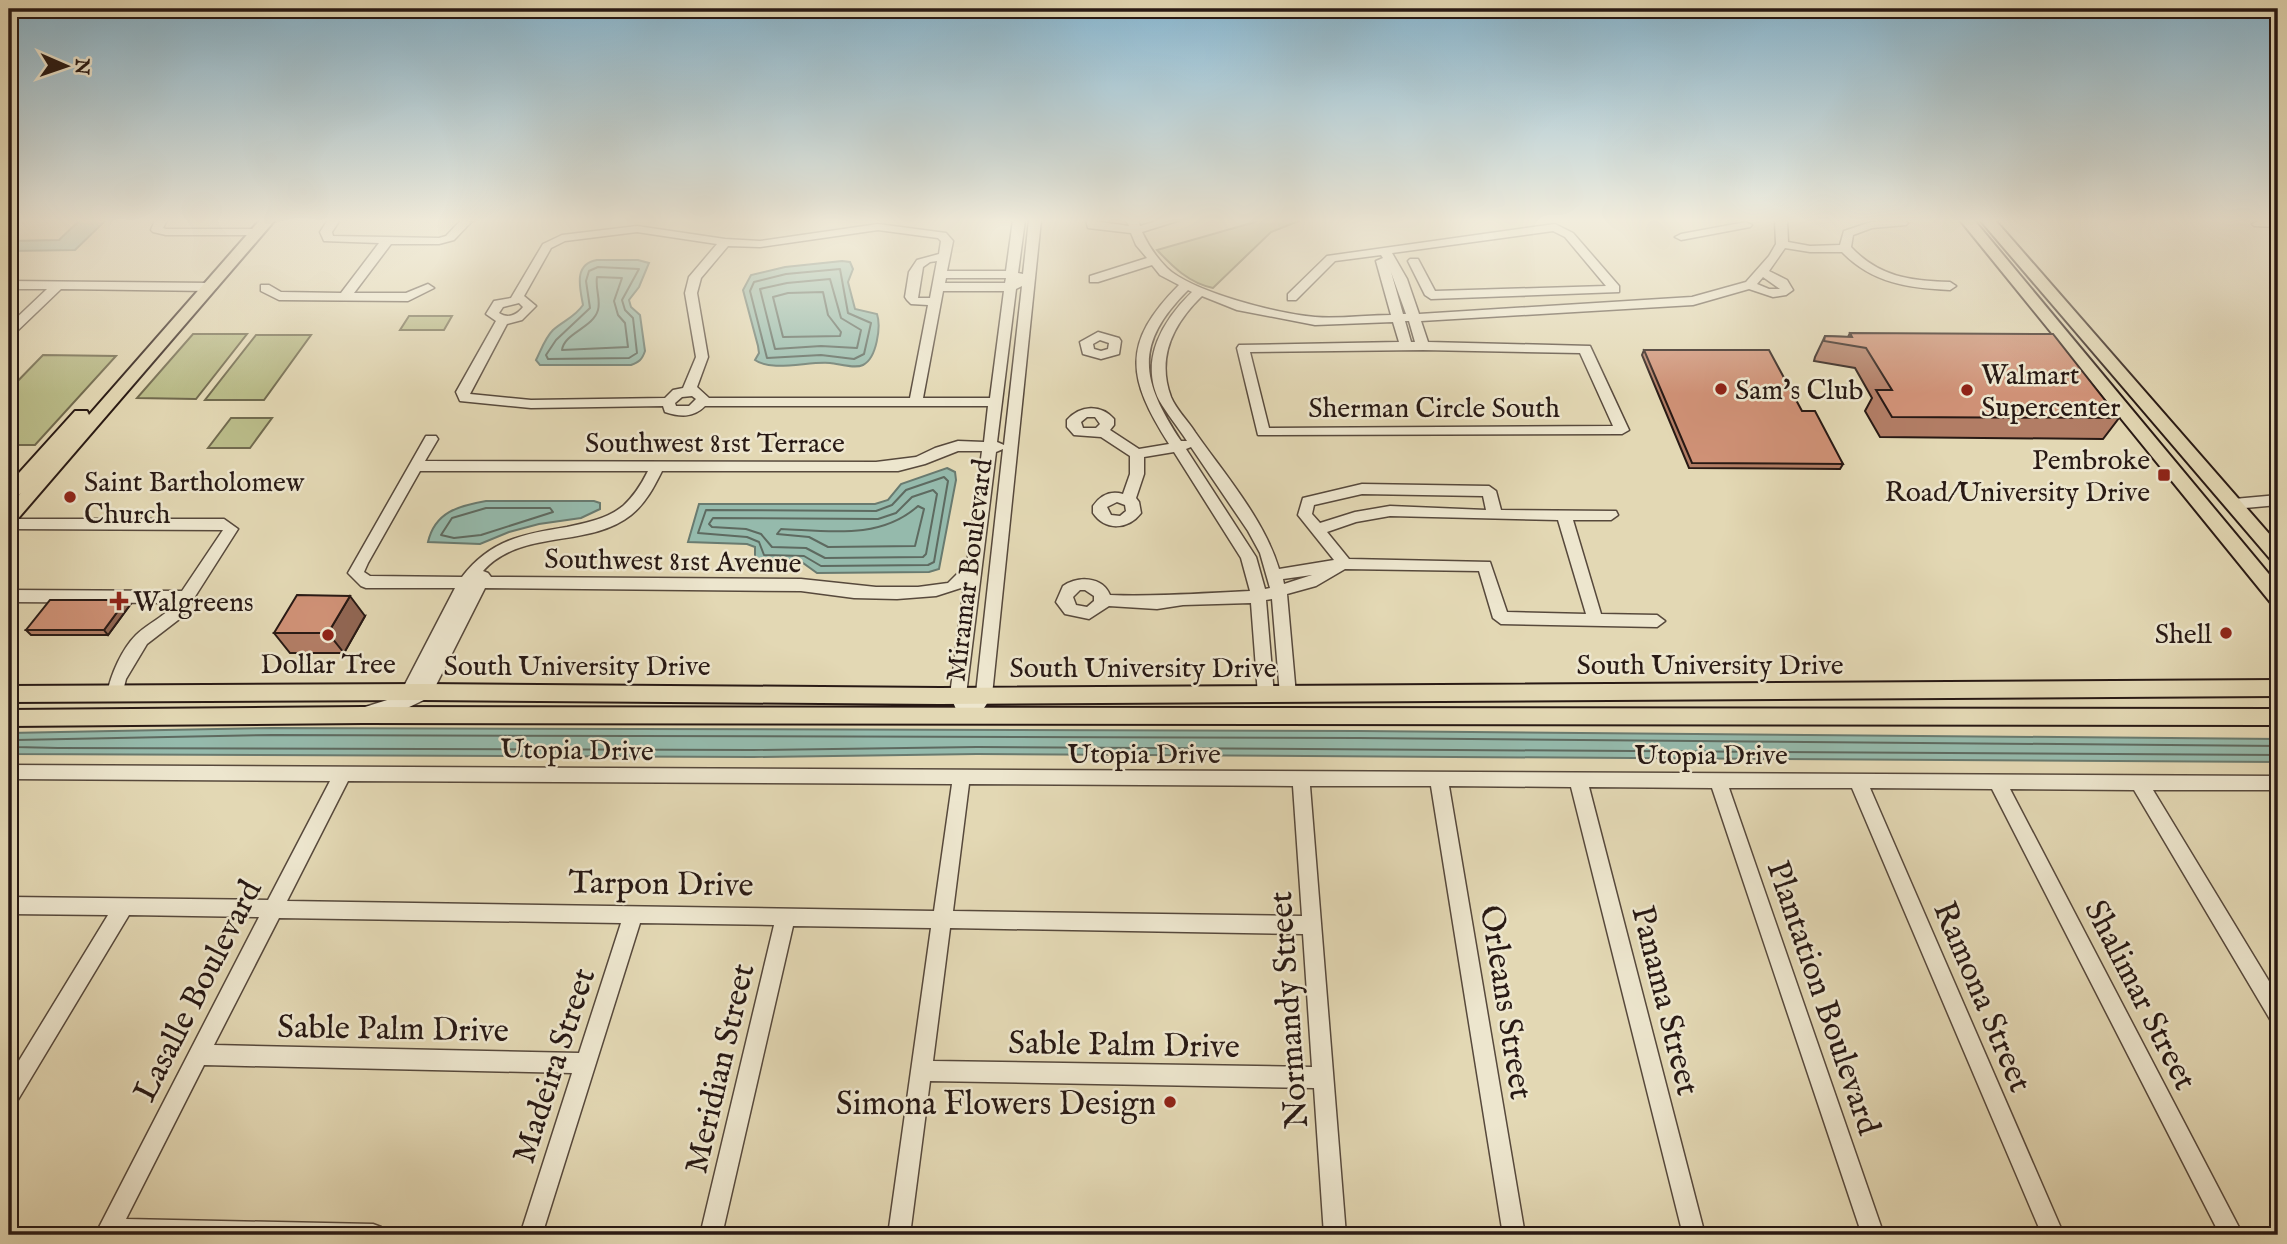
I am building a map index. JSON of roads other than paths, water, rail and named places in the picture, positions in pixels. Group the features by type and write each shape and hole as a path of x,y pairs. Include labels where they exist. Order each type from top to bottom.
{"main road":[{"path":"9,495 48,461 210,278"},
{"path":"2015,278 2278,598"},
{"path":"2037,278 2278,556"},
{"path":"9,518 48,461"},
{"name":"South University Drive","path":"9,694 417,692 1289,695 2278,688"},
{"path":"1802,717 1811,703 1967,696 1981,690"},
{"path":"426,715 447,702 472,693"},
{"name":"South University Drive","path":"9,718 363,715 2278,717"}],"street":[{"path":"346,295 359,278"},
{"path":"529,278 516,299 494,307 492,314 503,320 463,392 465,398 531,404 668,402 674,395 690,391 699,393 702,402"},
{"path":"690,391 702,357 691,293 691,284 696,278"},
{"path":"915,278 911,297 915,301 936,302"},
{"path":"916,402 941,278"},
{"path":"1176,278 1241,307 1315,321 1415,319 1652,306 1693,301 1750,285 1755,278"},
{"path":"1292,297 1311,278"},
{"path":"1392,278 1409,303 1423,346"},
{"path":"1397,278 1406,346"},
{"path":"1407,278 1414,297 1409,303"},
{"path":"1423,278 1431,295 1615,289 1606,278"},
{"path":"1750,285 1766,293 1779,294 1787,290 1783,283 1774,278"},
{"path":"1886,278 1902,283 1950,286"},
{"path":"940,281 1029,279"},
{"name":"Miramar Boulevard","path":"1011,281 958,695 967,716 984,695 1029,279"},
{"path":"9,285 203,286"},
{"path":"9,332 57,286"},
{"path":"1193,287 1165,304 1154,321 1140,364 1146,394 1248,557 1258,597 1266,695"},
{"path":"1193,287 1169,324 1159,352 1158,374 1165,398 1254,529 1267,553 1279,592 1289,695"},
{"path":"265,288 279,296 408,297 428,288"},
{"name":"Sherman Circle South","path":"1423,346 1585,349 1622,430 1263,432 1243,348 1423,346"},
{"path":"1116,348 1159,352"},
{"path":"668,402 670,409 684,412 702,402 996,401"},
{"path":"1102,431 1137,454 1195,443"},
{"path":"416,466 431,439"},
{"name":"Southwest 81st Terrace","path":"416,466 898,466 958,446 1011,448"},
{"path":"1128,499 1138,474 1137,454"},
{"name":"Southwest 81st Avenue","path":"416,466 360,563 356,573 360,578 374,583 801,585 838,592 932,591 953,587 965,578 975,564"},
{"path":"363,715 403,702 417,692 472,583 503,549 530,540 576,532 612,520 650,488 658,467"},
{"path":"1345,564 1305,516 1308,502 1362,489 1489,491 1495,515"},
{"path":"2234,504 2278,500"},
{"path":"1316,530 1354,517 1390,511 1611,515"},
{"path":"1564,515 1595,619"},
{"path":"9,524 224,524 231,529 176,613 141,640 118,678 115,694"},
{"path":"1275,575 1345,564 1485,566 1501,618 1657,621"},
{"path":"1103,600 1157,603 1183,599 1258,597 1311,582 1345,564"},
{"path":"9,596 186,597"},
{"name":"Utopia Drive","path":"9,772 961,779 2278,783"},
{"name":"Lasalle Boulevard","path":"107,1233 343,773"},
{"path":"900,1235 961,779"},
{"name":"Orleans Street","path":"1439,779 1514,1235"},
{"name":"Normandy Street","path":"1301,780 1335,1235"},
{"name":"Panama Street","path":"1578,780 1694,1235"},
{"name":"Plantation Boulevard","path":"1718,780 1873,1235"},
{"name":"Ramona Street","path":"1858,780 2053,1235"},
{"name":"Shalimar Street","path":"1997,781 2232,1235"},
{"path":"2138,781 2278,1014"},
{"name":"Tarpon Drive","path":"9,905 1312,925"},
{"path":"9,1097 125,905"},
{"name":"Madeira Street","path":"531,1235 633,915"},
{"name":"Meridian Street","path":"711,1235 786,915"},
{"name":"Sable Palm Drive","path":"199,1055 585,1063"},
{"name":"Sable Palm Drive","path":"923,1071 1323,1078"},
{"path":"107,1233 373,1235"}],"water":[{"path":"580,278 643,278 629,300 631,307 640,315 645,351 638,362 631,365 540,365 536,360 553,330 583,305"},
{"path":"749,278 850,278 848,282 855,309 877,314 877,341 872,356 863,365 856,367 830,363 780,366 755,360 759,353 758,346 743,290"},
{"path":"947,468 955,472 956,480 939,569 929,572 817,573 803,563 759,562 755,556 755,547 747,544 688,542 699,504 875,504 888,500 901,484"},
{"path":"486,501 594,501 600,503 600,509 581,518 539,524 509,532 480,544 428,542 436,524 449,512"},
{"path":"272,728 1359,731 2278,739 2278,762 977,754 753,757 9,754 9,733"}],"place":[{"name":"Sam's Club","path":"1721,389"},
{"name":"Walmart Supercenter","path":"1967,390"},
{"name":"Pembroke Road/University Drive","path":"2164,475"},
{"name":"Saint Bartholomew Church","path":"70,497"},
{"name":"Walgreens","path":"119,601"},
{"name":"Shell","path":"2226,633"},
{"name":"Dollar Tree","path":"328,635"},
{"name":"Simona Flowers Design","path":"1170,1102"}]}
